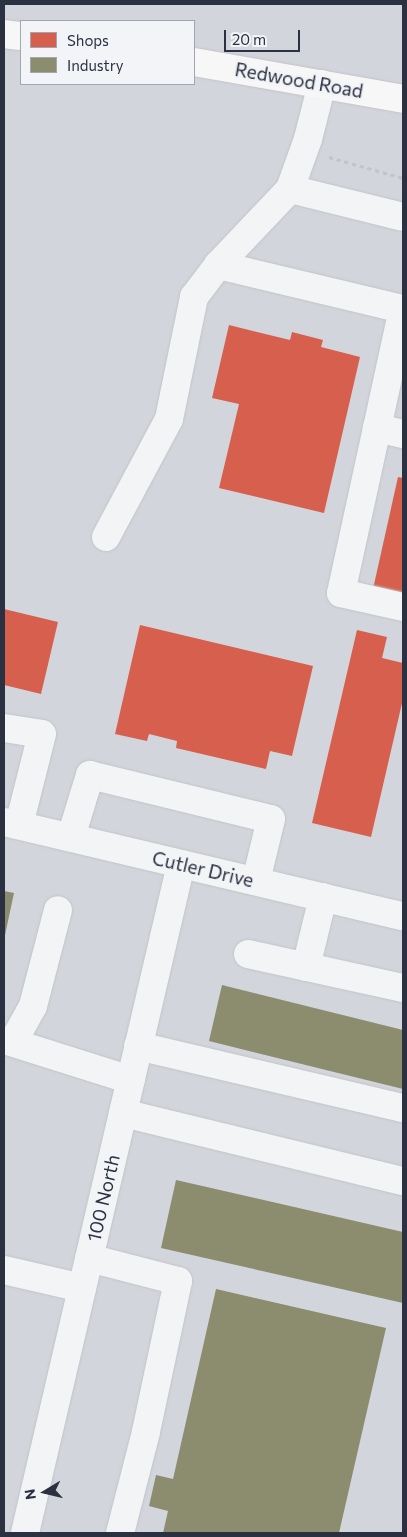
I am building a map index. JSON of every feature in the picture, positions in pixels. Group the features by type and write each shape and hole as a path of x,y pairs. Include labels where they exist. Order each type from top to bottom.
{"main road":[{"path":"4,34 20,36"},
{"name":"Redwood Road","path":"195,62 403,99"}],"street":[{"path":"106,537 169,419 194,297 218,265 290,189 304,150 322,84"},
{"path":"290,189 403,217"},
{"path":"218,265 403,309 397,362 377,428 341,594 403,607"},
{"path":"377,428 403,434"},
{"path":"4,728 42,734 11,824"},
{"path":"71,837 90,775 272,819 256,881"},
{"name":"Cutler Drive","path":"11,824 403,916"},
{"name":"100 North","path":"25,1533 181,864"},
{"path":"306,967 323,897"},
{"path":"58,910 33,1006 9,1041 131,1080"},
{"path":"248,954 403,988"},
{"path":"138,1046 403,1108"},
{"path":"123,1113 403,1182"},
{"path":"89,1258 178,1281 146,1432 120,1533"},
{"path":"4,1270 82,1288"}],"path":[{"path":"304,150 403,178"}],"shaded area":[{"path":"4,4 403,4 403,1533 4,1533"}],"building: Shops":[{"path":"229,325 290,340 292,332 323,340 321,347 360,357 324,513 219,488 239,404 212,398"},
{"path":"398,477 403,478 403,596 373,589"},
{"path":"4,609 58,622 41,694 4,685"},
{"path":"140,625 313,666 292,756 270,751 266,769 176,748 177,741 149,734 147,741 115,734"},
{"path":"357,630 387,637 382,658 403,663 403,699 371,837 312,823"}],"building: Industry":[{"path":"4,891 14,893 5,935 4,935"},
{"path":"222,985 403,1030 403,1089 209,1041"},
{"path":"176,1180 403,1232 403,1303 161,1248"},
{"path":"216,1289 386,1328 339,1533 163,1533 168,1511 149,1506 156,1475 173,1479"}]}
